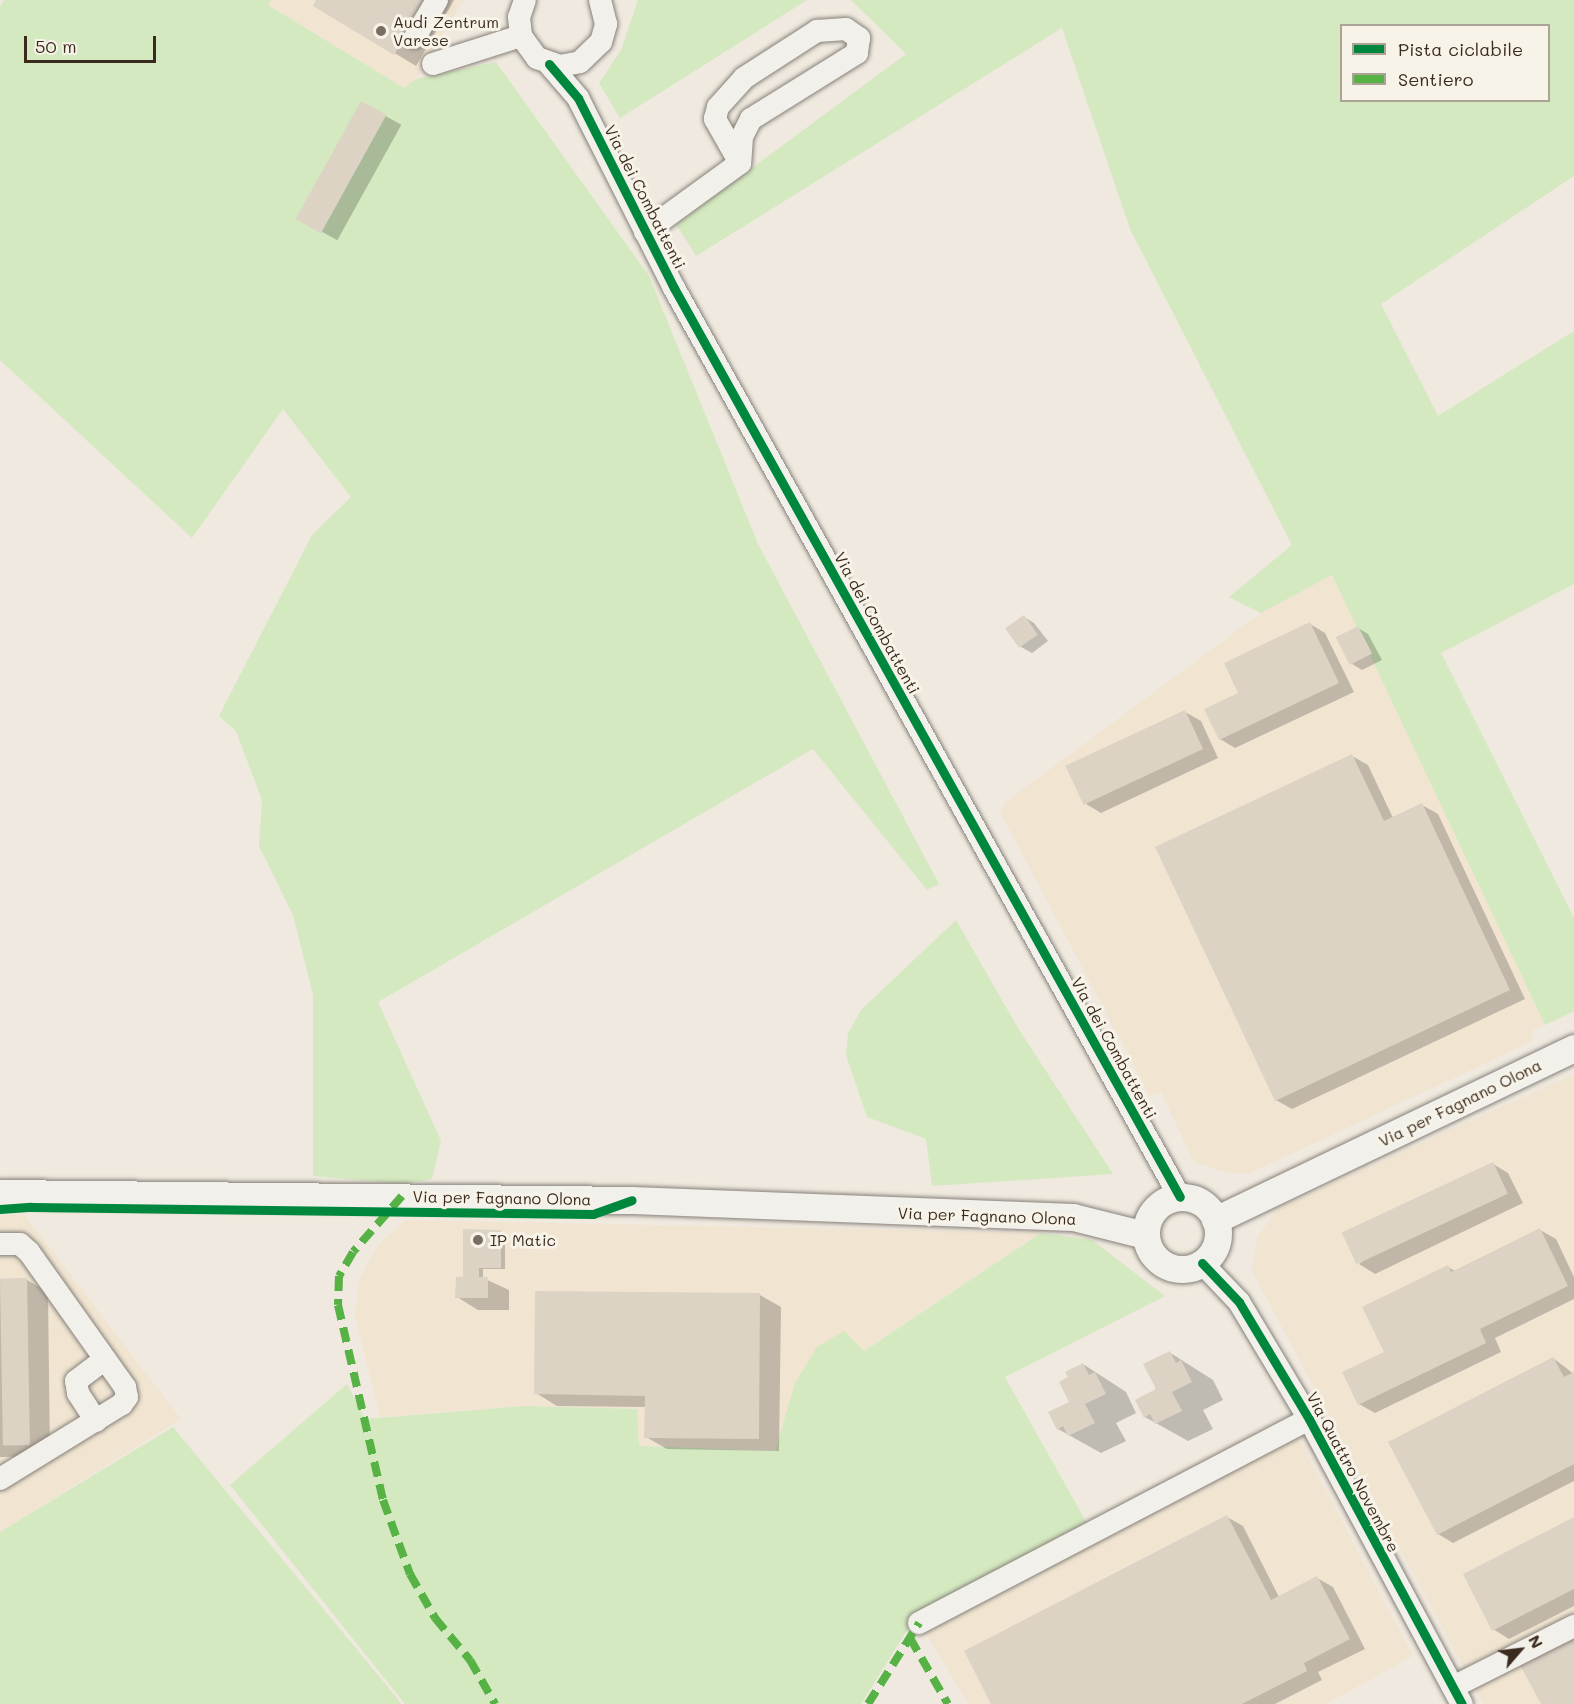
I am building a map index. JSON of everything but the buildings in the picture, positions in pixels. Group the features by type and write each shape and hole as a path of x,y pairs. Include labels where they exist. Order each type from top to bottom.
{"main road":[{"name":"Via per Fagnano Olona","path":"1215,1220 1574,1048"},
{"name":"Via per Fagnano Olona","path":"0,1193 632,1200 1073,1217 1145,1235"},
{"path":"1179,1197 1201,1203 1215,1220 1216,1244 1202,1263 1193,1268 1171,1268 1153,1256 1145,1235 1151,1214 1168,1199 1179,1197"}],"street":[{"path":"415,37 436,0"},
{"path":"433,64 521,36 519,17 525,0"},
{"name":"Via dei Combattenti","path":"587,116 584,96 589,57 604,33 602,2"},
{"path":"645,232 740,163 742,137 751,119 857,54 859,38 846,29 817,31 744,78 718,107 716,119 740,163"},
{"name":"Via dei Combattenti","path":"521,36 532,53 549,64 578,98 645,232 1179,1197"},
{"path":"549,64 570,65 589,57"},
{"path":"0,1244 24,1247 105,1359 127,1397 96,1421 0,1479"},
{"name":"Via Quattro Novembre","path":"1202,1263 1239,1302 1309,1419 1457,1696"},
{"path":"96,1421 78,1393 76,1381 105,1359"},
{"path":"919,1623 1309,1419"},
{"path":"1457,1696 1574,1626"}],"shaded area":[{"path":"271,0 464,0 416,79 404,88 268,5"},
{"path":"1332,574 1545,1025 1532,1031 1533,1041 1250,1173 1227,1173 1194,1162 1161,1092 1150,1096 1000,812 1007,801 1261,613"},
{"path":"1574,1074 1574,1704 1483,1704 1252,1271 1257,1238 1278,1208"},
{"path":"24,1214 181,1419 0,1532 0,1215"},
{"path":"406,1220 1041,1233 863,1351 795,1383 775,1451 639,1446 637,1409 524,1406 380,1417 355,1317 359,1279 379,1244"},
{"path":"1295,1432 1413,1656 1326,1704 968,1704 926,1633"}],"green space":[{"path":"4,0 271,0 268,5 404,88 416,79 496,62 649,276 758,544 939,884 927,890 813,749 378,1002 441,1141 432,1179 404,1184 313,1176 313,995 293,915 259,846 262,800 236,731 219,716 312,535 351,497 283,409 192,538 0,360 0,7"},
{"path":"638,0 807,0 620,118 599,83 621,50"},
{"path":"851,0 1574,0 1574,176 1381,304 1438,416 1574,331 1574,584 1441,653 1574,918 1574,1011 1545,1025 1332,575 1261,613 1229,597 1292,545 1130,229 1062,28 696,256 676,224 906,54"},
{"path":"956,920 1018,1028 1113,1174 932,1186 926,1139 867,1117 846,1055 848,1034 861,1010"},
{"path":"1041,1233 1092,1240 1165,1296 1005,1377 1089,1527 914,1619 861,1704 405,1704 230,1485 347,1384 365,1419 524,1406 637,1409 639,1446 775,1451 795,1383 817,1347 844,1331 864,1351"},
{"path":"173,1427 401,1704 0,1704 0,1532"}],"marked path":[{"path":"402,1196 353,1252 339,1276 338,1305 383,1500 410,1574 435,1618 470,1660 495,1704"},
{"path":"868,1704 919,1623"},
{"path":"910,1638 948,1704"}],"cycle path":[{"path":"549,64 578,98 674,288 1180,1197"},
{"path":"0,1209 31,1207 593,1214 632,1200"},
{"path":"1202,1263 1239,1302 1309,1419 1462,1704"}],"place":[{"name":"Audi Zentrum Varese","path":"381,31"},
{"name":"IP Matic","path":"478,1240"}]}
